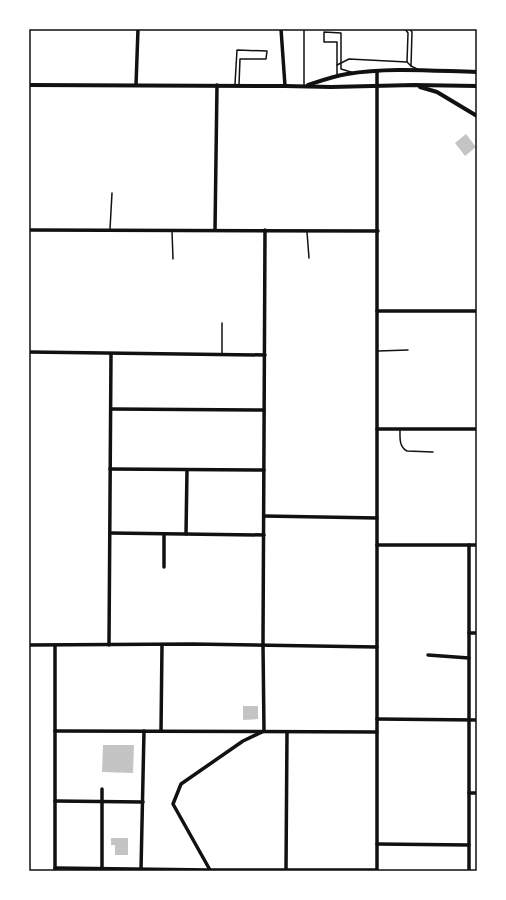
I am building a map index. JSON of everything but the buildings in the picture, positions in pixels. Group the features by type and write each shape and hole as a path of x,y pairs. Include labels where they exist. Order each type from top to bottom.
{"street":[{"path":"136,85 138,29"},
{"path":"281,29 285,86"},
{"path":"304,86 355,72 420,70 477,72"},
{"path":"55,645 55,869 377,871 377,71"},
{"path":"29,85 477,86"},
{"path":"414,85 437,92 477,116"},
{"path":"215,230 217,86"},
{"path":"29,230 378,231"},
{"path":"264,731 265,230"},
{"path":"377,311 477,311"},
{"path":"29,352 265,355"},
{"path":"109,645 111,354"},
{"path":"111,409 264,410"},
{"path":"377,429 477,429"},
{"path":"110,469 264,470"},
{"path":"186,534 187,470"},
{"path":"264,516 377,518"},
{"path":"110,533 264,535"},
{"path":"164,534 164,566"},
{"path":"377,545 477,545"},
{"path":"469,545 469,871"},
{"path":"469,633 477,633"},
{"path":"29,645 263,645 377,647"},
{"path":"161,731 162,645"},
{"path":"428,655 469,658"},
{"path":"377,719 477,720"},
{"path":"55,731 377,732"},
{"path":"141,870 144,731"},
{"path":"210,870 173,804 177,793 181,784 243,741 264,731"},
{"path":"286,871 287,732"},
{"path":"102,789 102,869"},
{"path":"469,793 477,793"},
{"path":"55,801 142,802"},
{"path":"377,844 469,845"}],"lane":[{"path":"304,29 304,86"},
{"path":"405,29 408,33 407,62"},
{"path":"410,29 412,32 411,66"},
{"path":"336,76 337,42 324,42 324,32 341,33 341,69 355,72"},
{"path":"237,50 267,51 266,59 240,59 237,86 237,50"},
{"path":"337,65 349,59 407,62 411,66 420,70"},
{"path":"110,230 112,193"},
{"path":"172,230 173,259"},
{"path":"307,230 309,258"},
{"path":"222,323 222,355"},
{"path":"377,351 408,350"},
{"path":"400,429 400,443 404,450 433,452"}]}
